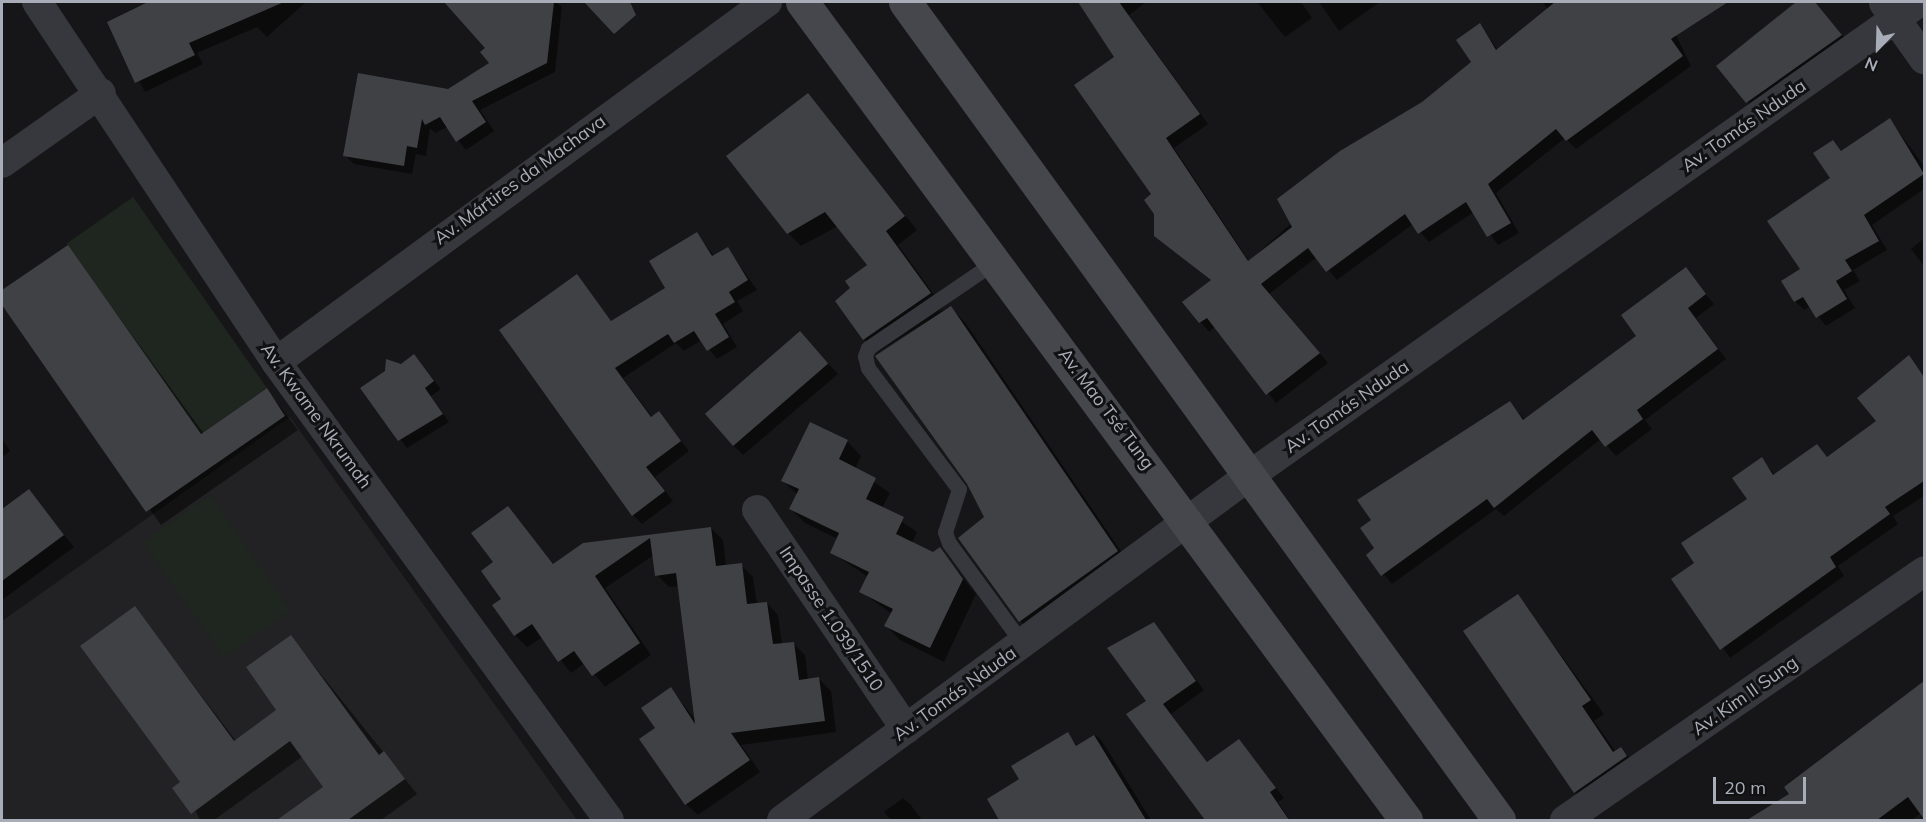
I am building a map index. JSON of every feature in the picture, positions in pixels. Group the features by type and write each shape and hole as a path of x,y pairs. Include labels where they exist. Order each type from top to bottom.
{"main road":[{"name":"Av. Mao Tsé Tung","path":"802,2 1190,521 1406,820"},
{"path":"905,2 1246,478 1499,820"}],"street":[{"name":"Av. Kwame Nkrumah","path":"37,2 101,93 276,362 609,820"},
{"name":"Av. Mártires da Machava","path":"276,362 767,2"},
{"name":"Av. Tomás Nduda","path":"782,820 1246,478 1889,10 1919,2"},
{"path":"1889,10 1924,59"},
{"path":"2,163 101,93"},
{"name":"Impasse 1.039/1510","path":"757,510 906,729"},
{"name":"Av. Kim II Sung","path":"1565,820 1924,571"}],"lane":[{"path":"996,261 868,348 865,356 868,368 959,489 945,532 949,543 1023,644"}],"shaded area":[{"path":"133,197 267,388 200,434 67,243"},
{"path":"290,417 577,820 2,820 2,621"},
{"path":"210,495 291,611 224,658 143,542"}],"building":[{"path":"148,2 284,2 189,43 195,55 135,83 107,22"},
{"path":"444,2 554,2 547,63 472,101 486,122 456,142 440,117 425,125 422,119 417,148 407,146 404,166 343,156 358,73 448,89 489,63 480,52 485,48"},
{"path":"584,2 630,2 636,15 614,34"},
{"path":"1078,2 1119,2 1200,114 1166,138 1248,261 1292,227 1277,199 1340,151 1422,102 1471,62 1456,40 1480,23 1496,50 1555,2 1728,2 1671,39 1683,56 1566,141 1556,129 1488,184 1511,223 1487,237 1466,202 1418,234 1405,214 1326,272 1308,248 1261,284 1320,353 1266,395 1207,318 1199,323 1182,302 1211,280 1154,236 1154,214 1144,200 1151,194 1074,85 1114,57"},
{"path":"1796,2 1815,2 1842,35 1746,103 1716,66"},
{"path":"808,93 905,216 886,231 931,293 863,340 835,301 850,288 845,281 867,265 825,212 787,234 726,156"},
{"path":"1890,118 1924,174 1864,215 1879,241 1845,260 1852,271 1836,281 1847,299 1816,318 1803,297 1794,302 1781,281 1800,269 1767,221 1830,178 1813,153 1833,140 1841,151"},
{"path":"697,232 712,256 728,247 748,280 729,292 735,302 715,314 729,337 707,351 694,331 674,343 668,334 615,368 651,417 659,411 681,441 646,467 665,491 632,516 499,330 577,274 611,321 665,288 649,261"},
{"path":"68,245 201,434 267,388 285,416 146,512 2,305 2,290"},
{"path":"1686,267 1706,294 1688,308 1718,349 1637,410 1643,419 1605,447 1592,430 1494,508 1487,499 1381,576 1366,555 1374,548 1360,528 1371,520 1357,500 1510,401 1523,420 1636,336 1621,315"},
{"path":"951,306 1118,551 1019,622 958,538 984,517 967,484 875,356"},
{"path":"800,331 828,363 733,446 705,414"},
{"path":"414,354 434,381 425,388 443,414 398,441 360,388 385,371 386,359 401,364"},
{"path":"1909,355 1924,377 1924,481 1885,507 1890,514 1830,557 1836,567 1720,650 1671,579 1694,563 1681,543 1747,499 1732,478 1762,457 1773,475 1817,444 1827,457 1876,421 1857,398"},
{"path":"810,422 848,440 839,459 876,478 866,499 904,517 896,534 933,552 940,547 963,579 930,648 884,626 893,609 859,592 869,572 830,553 839,533 789,509 799,489 781,481"},
{"path":"29,489 64,535 2,581 2,509"},
{"path":"508,506 553,564 583,543 711,527 716,566 742,563 747,604 767,602 773,644 794,642 799,680 819,677 825,721 731,733 750,760 685,805 639,739 655,728 641,708 671,687 695,724 676,573 655,576 650,538 595,576 640,643 592,676 574,651 558,662 532,624 514,636 492,605 501,599 481,571 493,562 471,533"},
{"path":"1518,594 1591,700 1582,706 1613,752 1621,747 1627,756 1574,793 1463,631"},
{"path":"135,606 234,741 276,710 246,667 291,635 379,755 384,751 405,779 348,820 277,820 323,787 290,741 191,814 172,788 180,782 80,646"},
{"path":"1154,622 1196,681 1163,704 1207,762 1239,739 1276,788 1270,792 1289,820 1205,820 1126,714 1146,701 1107,648"},
{"path":"1924,681 1924,819 1908,797 1877,820 1747,820 1789,794 1784,787"},
{"path":"1068,732 1076,746 1094,735 1146,820 999,820 987,799 1019,779 1011,766"}]}
